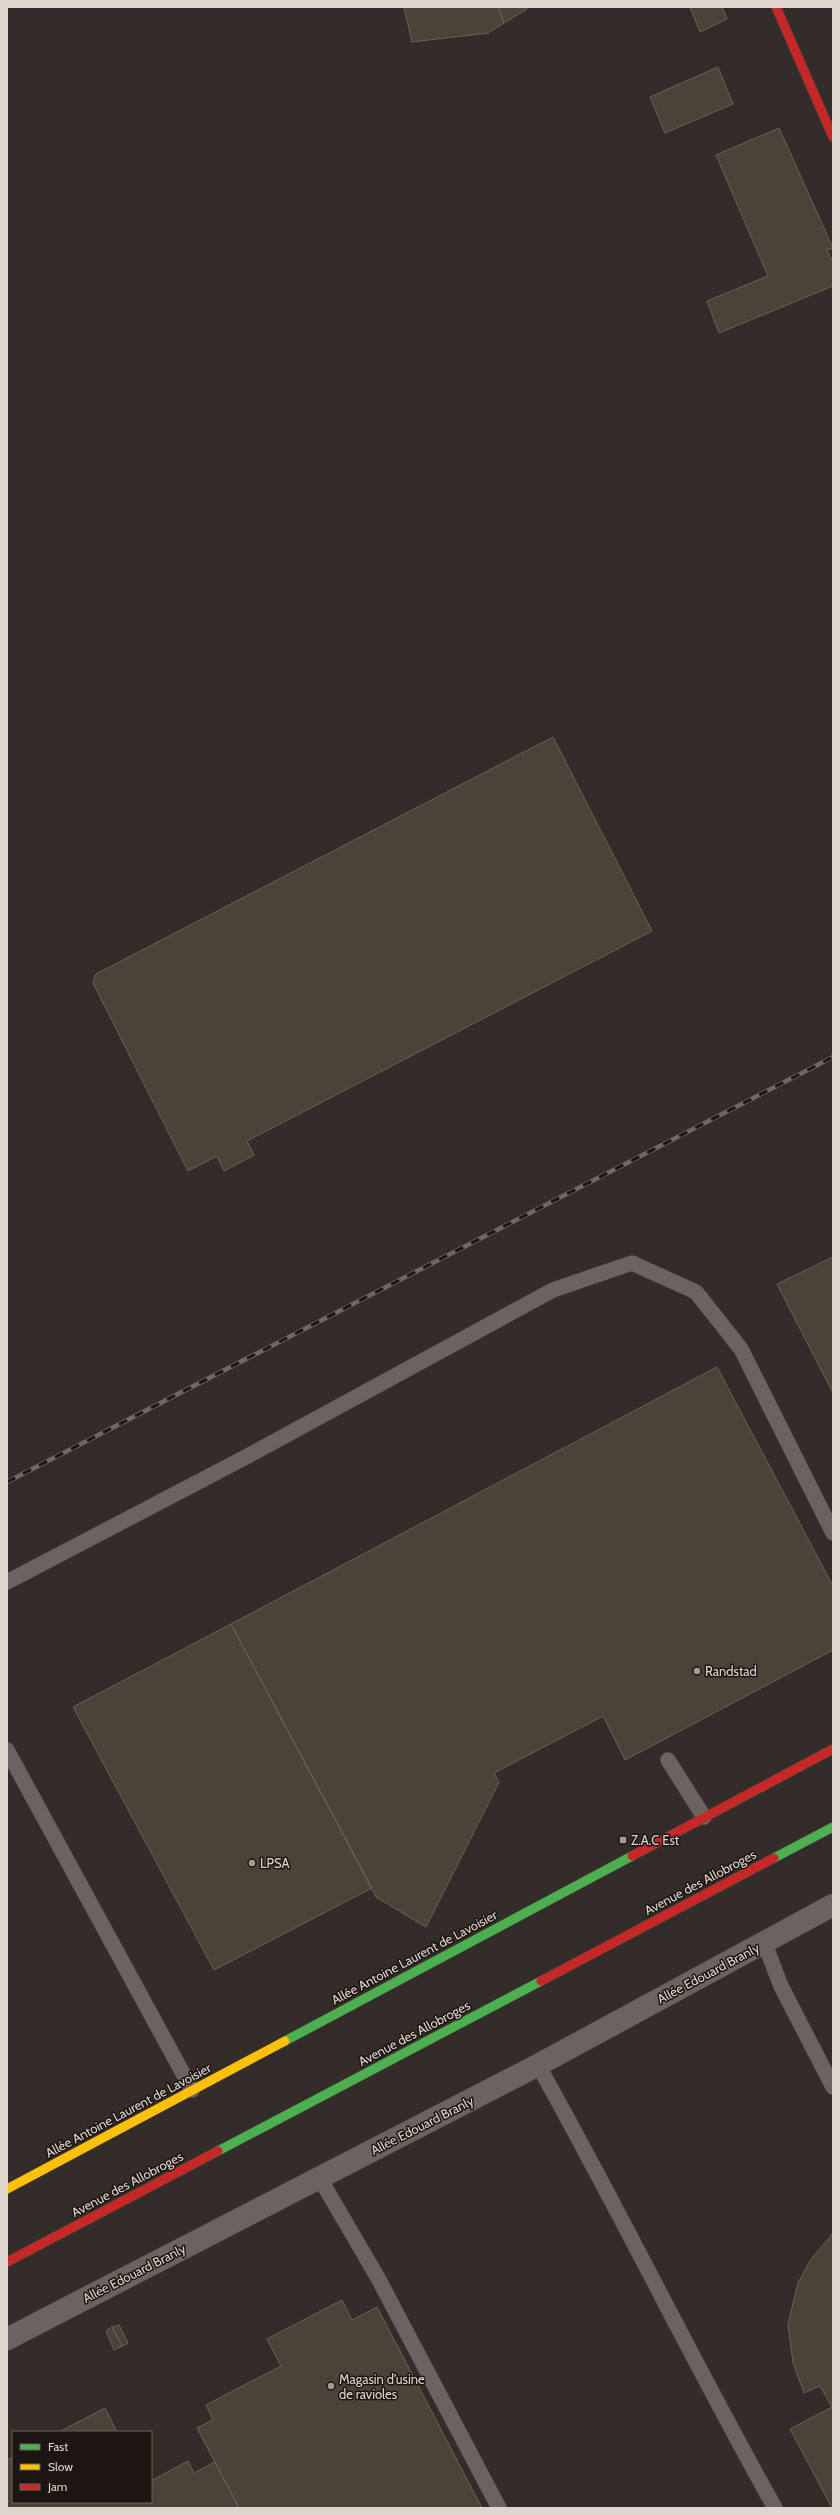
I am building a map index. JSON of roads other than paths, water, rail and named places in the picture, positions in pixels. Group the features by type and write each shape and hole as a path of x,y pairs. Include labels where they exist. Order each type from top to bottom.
{"street":[{"path":"776,7 833,137"},
{"name":"Allée Antoine Laurent de Lavoisier","path":"7,2188 833,1749"},
{"name":"Avenue des Allobroges","path":"7,2262 833,1827"},
{"name":"Allée Edouard Branly","path":"7,2339 538,2065 833,1905"}],"lane":[{"path":"7,1582 244,1458 553,1290 632,1263 696,1292 741,1349 833,1533"},
{"path":"7,1750 192,2090"},
{"path":"668,1760 704,1817"},
{"path":"764,1942 781,1986 833,2087"},
{"path":"538,2065 578,2136 703,2380 775,2508"},
{"path":"319,2178 378,2278 499,2508"}],"railway":[{"path":"7,1482 833,1057"}],"place":[{"name":"Randstad","path":"697,1671"},
{"name":"Z.A.C Est","path":"623,1840"},
{"name":"LPSA","path":"252,1863"},
{"name":"Magasin d’usine de ravioles","path":"331,2386"}]}
